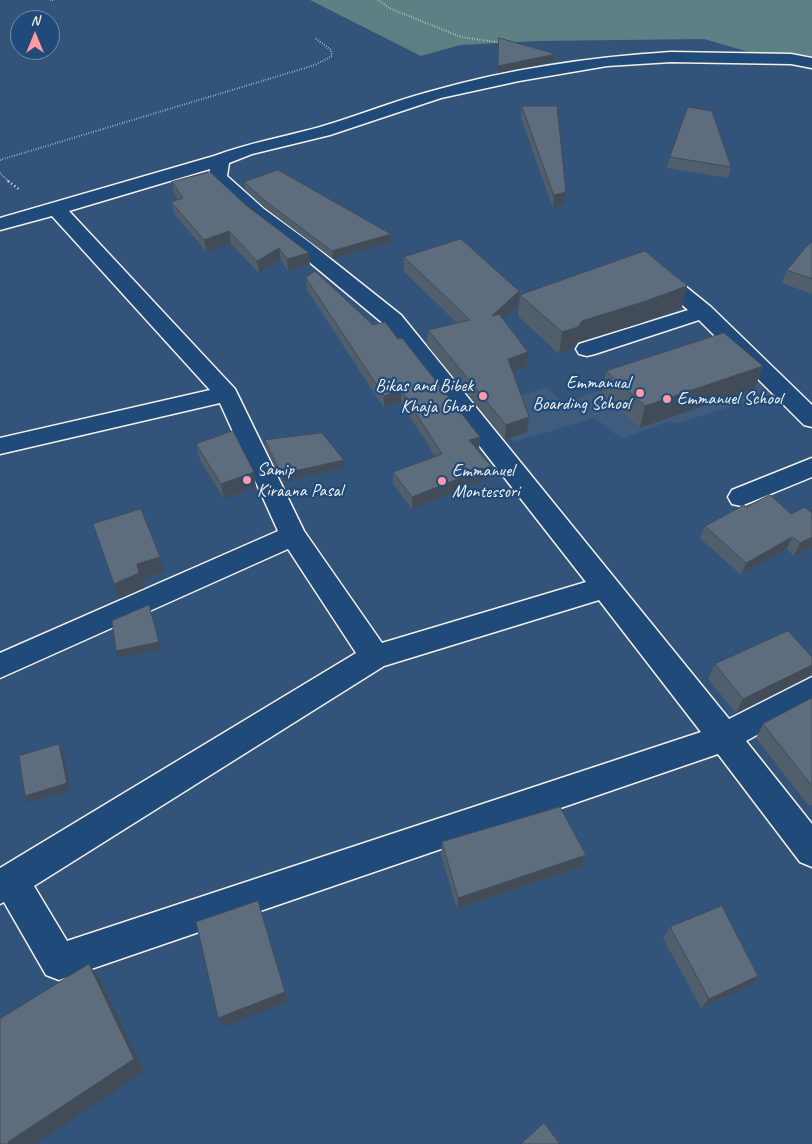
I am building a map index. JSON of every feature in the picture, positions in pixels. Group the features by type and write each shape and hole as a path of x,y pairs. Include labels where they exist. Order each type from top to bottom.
{"street":[{"path":"0,224 220,160 246,150 324,130 437,94 519,76 607,61 671,57 792,59 812,63"},
{"path":"220,160 218,177 257,213 302,246 393,320 812,851"},
{"path":"56,209 227,394 293,535 375,657"},
{"path":"640,259 703,312 812,419"},
{"path":"587,349 703,312"},
{"path":"0,446 227,394"},
{"path":"742,497 812,467"},
{"path":"0,666 293,535"},
{"path":"605,587 375,657 5,884 59,962 723,738 812,690"}],"path":[{"path":"50,0 55,0"},
{"path":"378,0 389,8 461,37 509,44"},
{"path":"0,160 55,146 127,124 189,102 315,65 332,56 331,50 315,38"}],"shaded area":[{"name":"Emmanuel School","path":"720,349 773,394 677,423 667,422 622,439 595,418 513,442 489,407 547,387 563,403"}],"green space":[{"path":"310,0 812,0 812,70 704,39 536,41 460,45 421,56"}],"building":[{"path":"499,38 556,54 498,66"},
{"path":"522,106 557,106 566,192 554,195"},
{"path":"688,107 712,111 731,167 670,157"},
{"path":"278,170 391,234 332,251 264,200 244,182"},
{"path":"210,172 247,206 309,253 287,259 279,248 257,261 229,231 204,240 171,202 183,198 172,182"},
{"path":"461,239 519,291 492,316 499,314 528,352 508,359 529,417 506,425 428,330 470,320 404,257"},
{"path":"812,242 812,279 787,270 806,247"},
{"path":"645,251 687,286 582,321 578,327 562,332 520,295"},
{"path":"315,271 373,325 385,322 398,339 402,338 480,437 469,440 491,466 412,497 393,472 442,454 401,390 384,396 306,278"},
{"path":"724,333 763,366 645,406 606,371"},
{"path":"233,431 254,472 221,484 196,444"},
{"path":"322,433 344,460 281,474 265,440"},
{"path":"770,495 791,514 805,507 812,513 812,537 800,543 792,537 746,563 705,526 744,505 746,507"},
{"path":"141,509 160,557 137,564 139,573 114,584 93,524"},
{"path":"149,605 159,642 116,651 112,621"},
{"path":"788,631 812,657 812,665 743,699 715,664"},
{"path":"812,698 812,786 763,724"},
{"path":"59,744 67,783 25,796 19,756"},
{"path":"560,807 586,855 458,898 442,842"},
{"path":"258,901 285,992 218,1018 196,922"},
{"path":"722,906 758,976 709,999 670,927"},
{"path":"89,964 134,1059 8,1142 9,1144 0,1144 0,1019"},
{"path":"544,1123 560,1144 521,1144"}],"place":[{"name":"Emmanual Boarding School","path":"640,393"},
{"name":"Bikas and Bibek Khaja Ghar","path":"483,396"},
{"name":"Emmanuel School","path":"667,399"},
{"name":"Samip Kiraana Pasal","path":"247,480"},
{"name":"Emmanuel Montessori","path":"442,481"}]}
